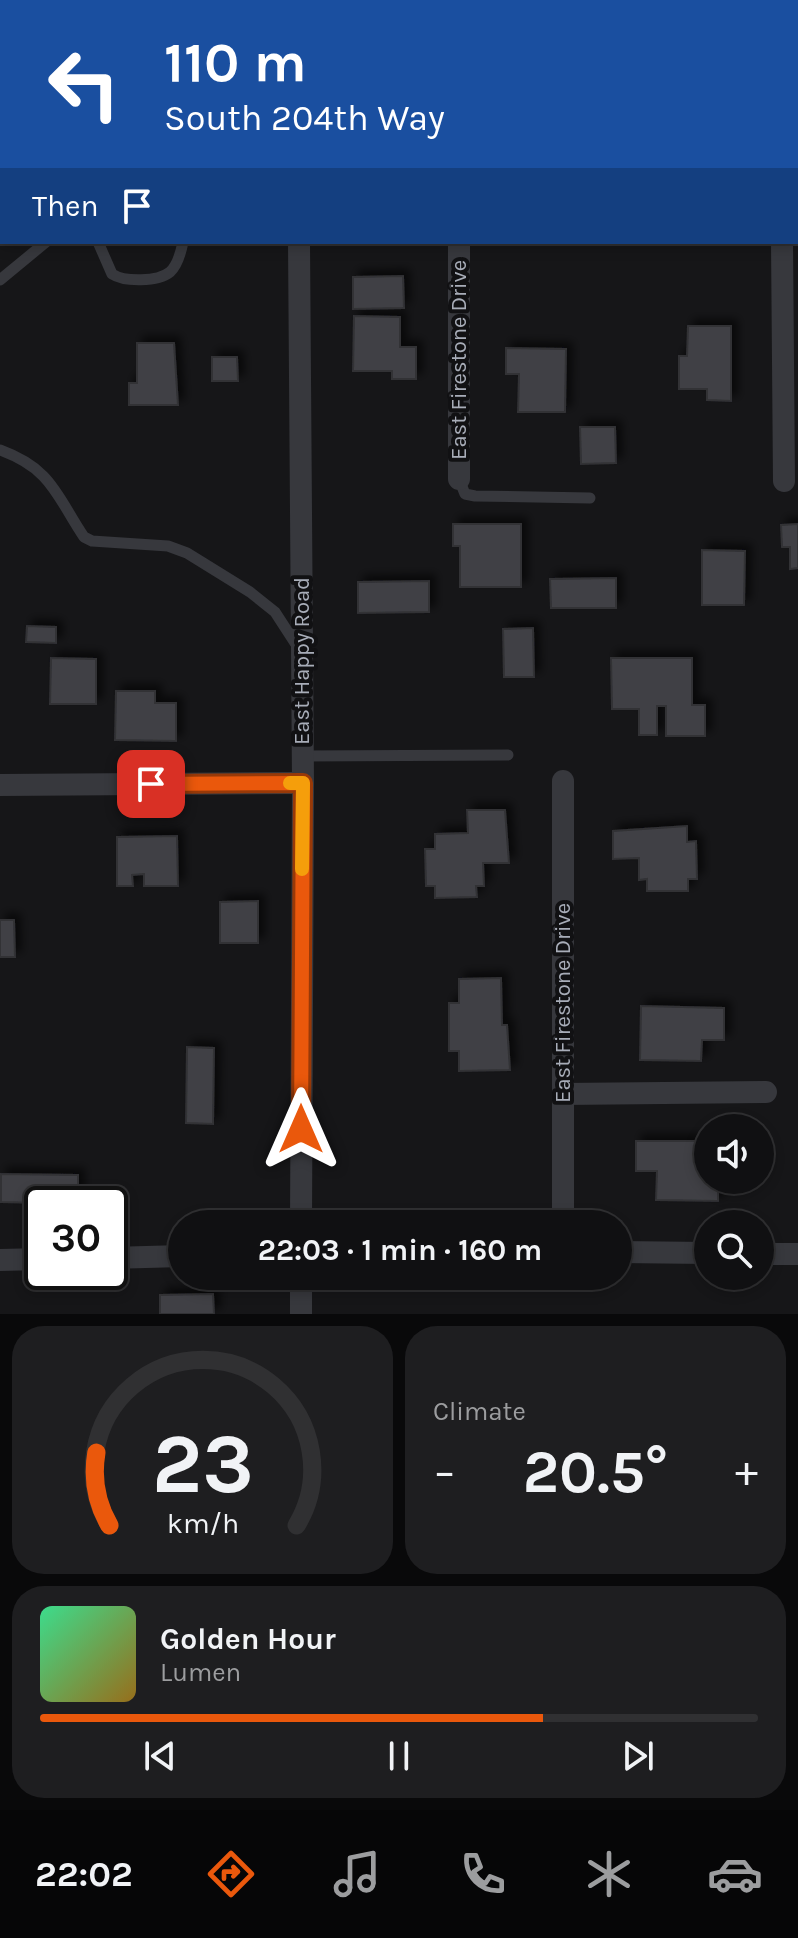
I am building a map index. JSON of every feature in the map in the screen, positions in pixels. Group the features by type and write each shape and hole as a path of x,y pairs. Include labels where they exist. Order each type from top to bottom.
{"street":[{"name":"East Happy Road","path":"299,244 303,756 301,1210"},
{"name":"East Firestone Drive","path":"459,244 459,479"},
{"path":"782,244 784,481"},
{"name":"East Firestone Drive","path":"563,781 563,1210"},
{"path":"0,785 303,783"},
{"path":"563,1094 766,1092"},
{"path":"632,1252 694,1253"},
{"path":"774,1254 798,1254"},
{"path":"128,1258 168,1256"},
{"path":"0,1260 24,1259"},
{"path":"301,1290 301,1314"}],"lane":[{"path":"0,280 44,244"},
{"path":"99,244 112,274 129,279 170,273 182,244"},
{"path":"0,450 43,474 54,485 84,537 92,541 168,546 187,553 250,592 275,612 302,653"},
{"path":"459,479 465,494 475,496 590,498"},
{"path":"303,756 508,755"}],"building":[{"path":"403,276 404,308 353,309 353,277"},
{"path":"354,316 400,317 400,347 416,347 416,379 392,379 392,371 353,371"},
{"path":"688,326 731,326 731,401 707,400 707,389 679,389 679,356 687,356"},
{"path":"137,343 174,343 178,405 129,405 129,383 137,383"},
{"path":"506,348 566,349 565,412 518,412 519,374 506,374"},
{"path":"212,357 237,357 238,381 212,381"},
{"path":"580,427 615,427 616,463 581,464"},
{"path":"453,524 521,524 521,587 460,587 460,546 453,546"},
{"path":"798,524 798,568 790,569 790,547 782,547 781,525"},
{"path":"702,550 745,551 744,605 702,605"},
{"path":"616,578 616,608 551,608 550,579"},
{"path":"429,581 429,612 358,613 358,582"},
{"path":"27,626 56,627 56,643 26,642"},
{"path":"533,628 534,677 504,677 503,629"},
{"path":"51,658 96,659 96,704 50,704"},
{"path":"611,658 692,658 692,705 705,705 705,736 666,736 666,706 657,706 657,735 639,735 639,709 612,709"},
{"path":"116,691 155,691 155,703 176,703 176,741 115,740"},
{"path":"467,810 505,810 509,863 483,863 484,886 476,886 477,897 435,898 435,886 426,886 425,849 435,849 435,834 468,833"},
{"path":"687,826 687,842 696,841 697,879 688,879 688,891 647,891 647,879 639,880 639,858 613,859 613,831"},
{"path":"177,836 178,886 144,886 144,874 132,875 133,886 117,886 117,837"},
{"path":"258,901 258,943 220,943 220,902"},
{"path":"0,920 14,920 15,957 0,957"},
{"path":"501,978 502,1025 507,1025 510,1070 459,1071 459,1051 449,1051 449,1003 459,1003 459,979"},
{"path":"641,1006 724,1008 724,1040 702,1040 701,1061 640,1060"},
{"path":"187,1047 214,1048 213,1124 186,1123"},
{"path":"636,1141 694,1141 694,1194 718,1194 718,1201 656,1200 657,1171 636,1171"},
{"path":"1,1174 78,1175 78,1186 24,1186 24,1203 1,1202"},
{"path":"213,1294 214,1314 160,1314 160,1295"}],"slow traffic":[{"path":"290,783 303,783 302,869"}],"route":[{"path":"151,784 303,783 301,1129"}]}
